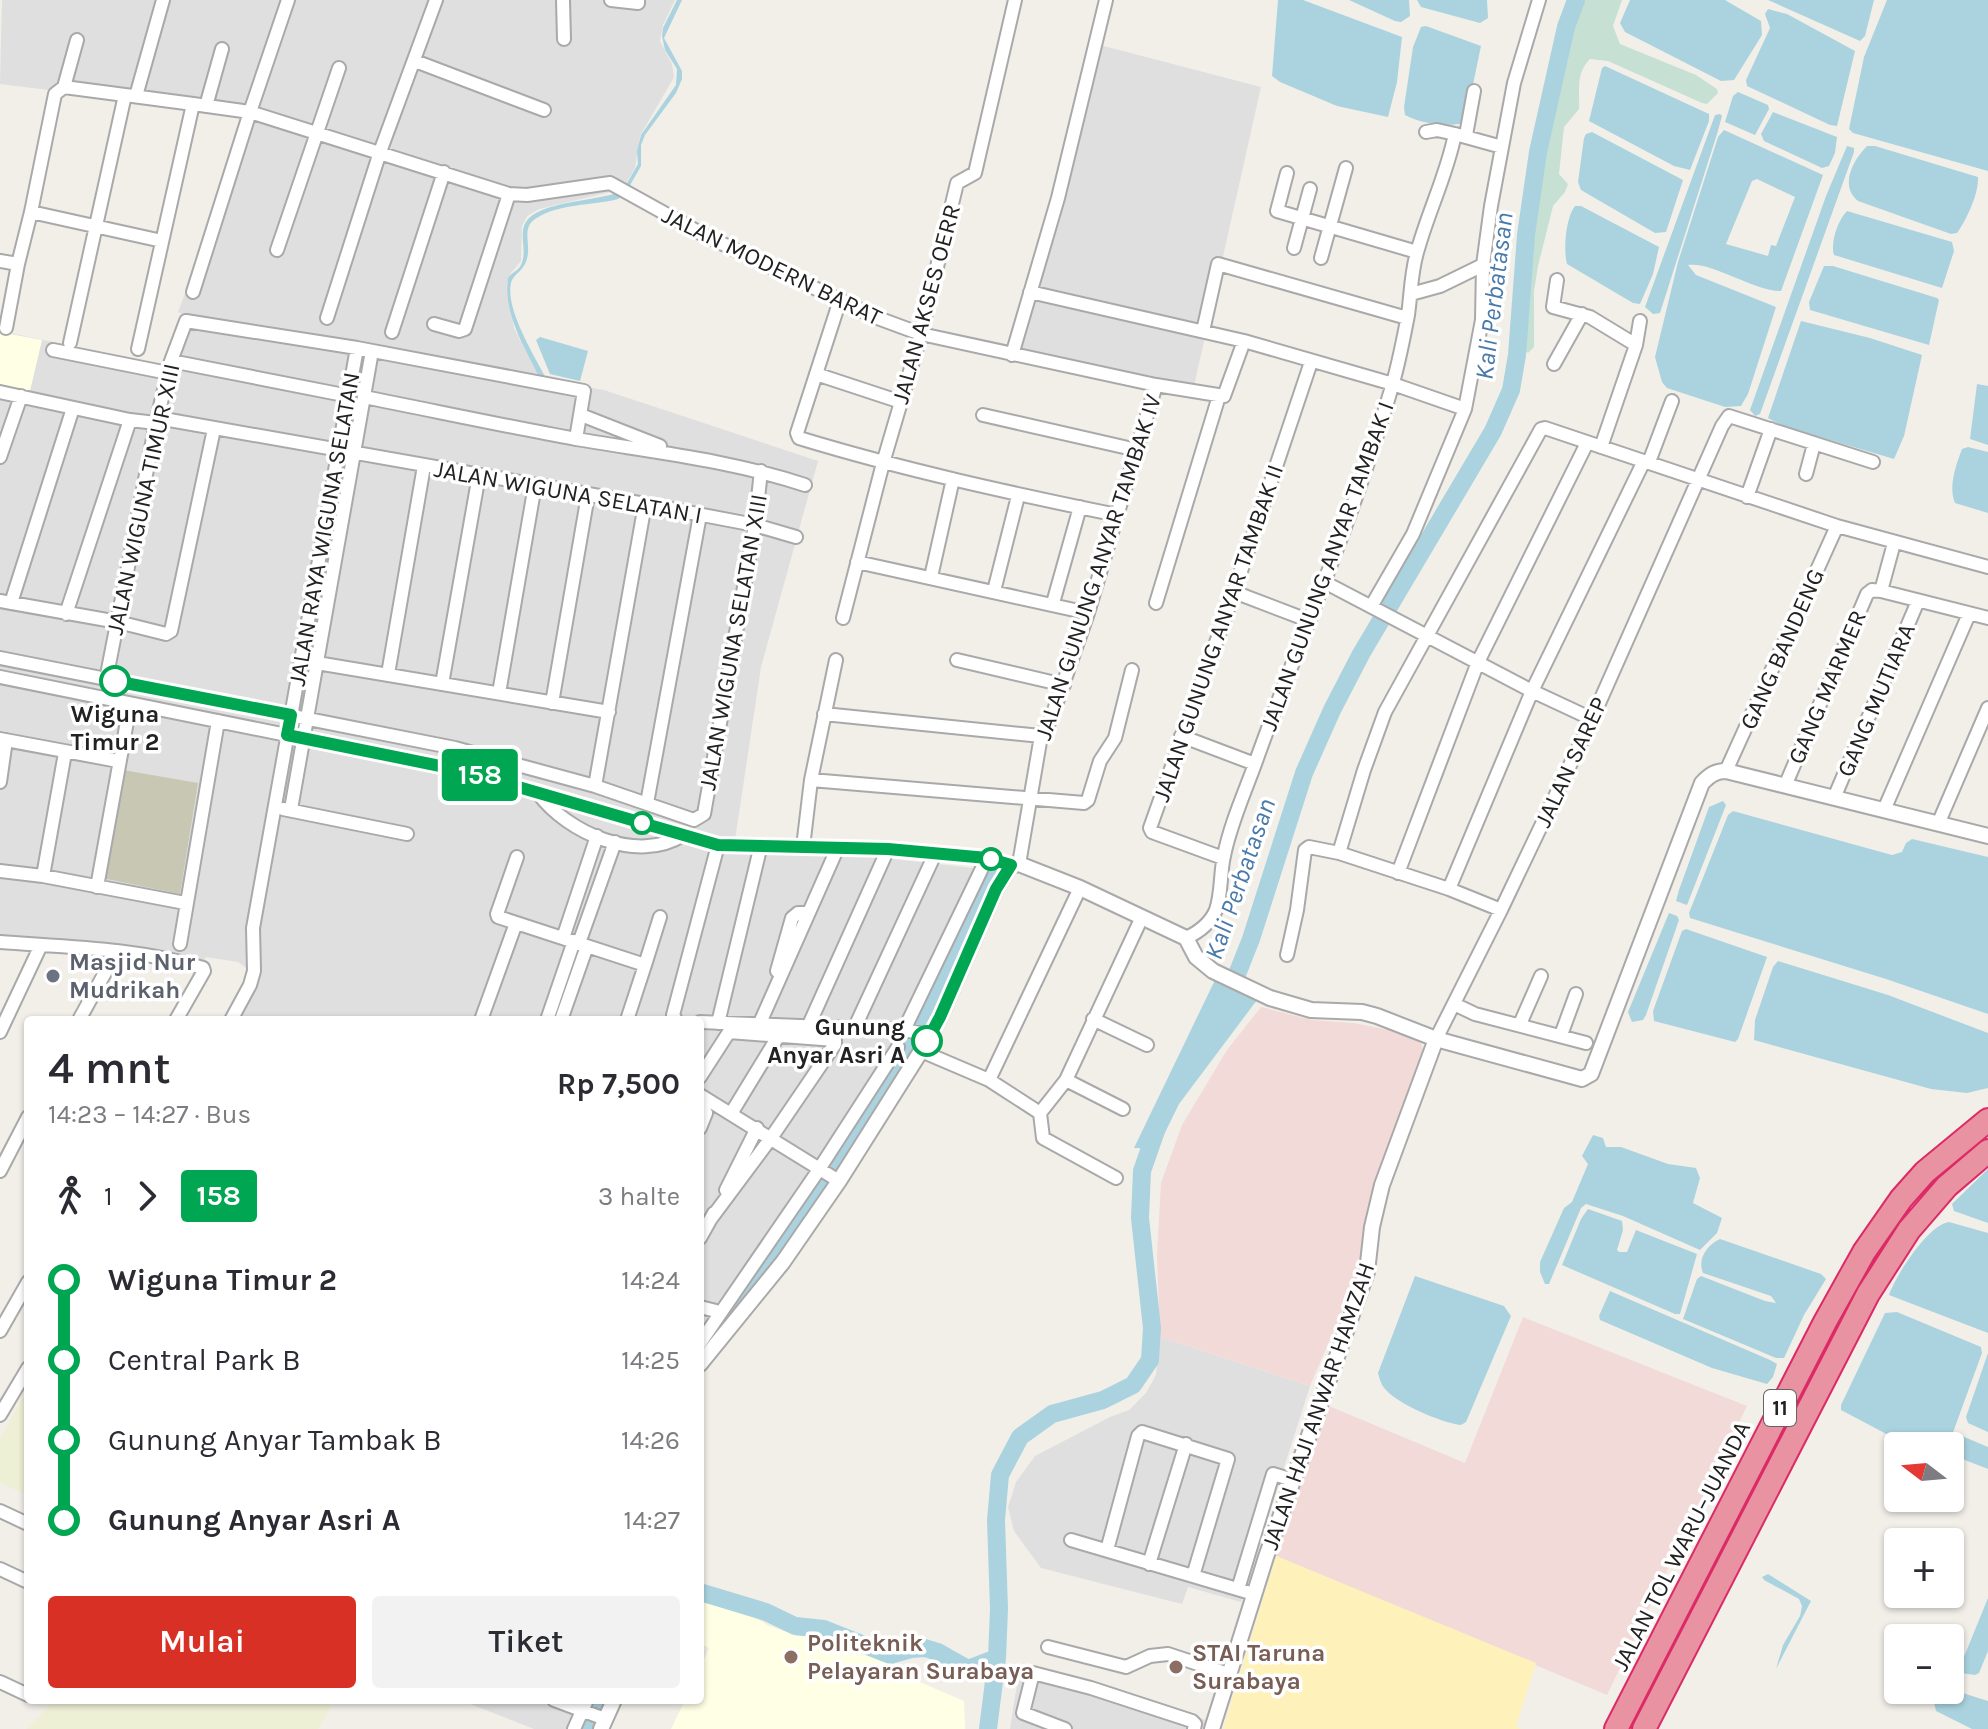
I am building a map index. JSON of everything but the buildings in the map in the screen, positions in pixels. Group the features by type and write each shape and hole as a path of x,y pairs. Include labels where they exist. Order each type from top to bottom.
{"highway":[{"name":"JALAN TOL WARU–JUANDA","path":"1616,1729 1864,1252 1901,1199 1925,1172 1988,1120"},
{"name":"JALAN TOL WARU–JUANDA","path":"1644,1729 1868,1294 1909,1230 1947,1186 1988,1151"}],"street":[{"path":"70,343 130,95 163,0"},
{"path":"193,292 288,0"},
{"path":"327,318 380,152 436,0"},
{"path":"563,0 564,39"},
{"path":"611,0 638,1"},
{"name":"JALAN AKSES OERR","path":"843,618 883,463 921,334 957,183 975,173 1015,0"},
{"path":"1012,355 1058,198 1106,0"},
{"path":"1374,606 1420,520 1465,409 1482,320 1483,265 1502,147 1514,83 1539,0"},
{"path":"6,328 55,94 64,87 77,40"},
{"path":"138,349 162,241 199,105 222,49"},
{"path":"415,61 544,110"},
{"path":"277,250 339,68"},
{"name":"JALAN MODERN BARAT","path":"64,87 250,112 509,194 527,195 605,182 702,234 875,317 921,334 1156,385"},
{"name":"JALAN GUNUNG ANYAR TAMBAK I","path":"1186,938 1209,922 1216,910 1223,858 1255,764 1326,583 1392,388 1417,252 1474,91"},
{"path":"1426,132 1437,130 1461,134 1502,147"},
{"path":"1321,258 1346,168"},
{"path":"392,332 444,172"},
{"path":"1287,173 1277,211 1417,252"},
{"path":"1294,248 1310,189"},
{"path":"434,324 459,331 465,329 509,194"},
{"path":"31,212 162,241"},
{"path":"0,261 18,264"},
{"path":"1203,331 1218,264 1407,318"},
{"path":"1411,294 1440,286 1483,265"},
{"path":"1557,280 1553,307 1582,314 1636,345"},
{"path":"1030,292 1244,341 1465,409"},
{"path":"840,300 797,433 799,438 883,463 1018,496 1117,515"},
{"path":"1554,364 1582,314"},
{"name":"JALAN WIGUNA TIMUR XIII","path":"106,680 157,420 170,367 186,321 357,348"},
{"path":"1603,443 1636,345 1640,321"},
{"path":"1156,603 1219,396 1224,396 1226,392 1244,341"},
{"name":"JALAN RAYA WIGUNA SELATAN","path":"233,1016 254,971 253,928 357,348 372,351 291,809"},
{"path":"53,350 349,396"},
{"path":"372,351 584,391 576,439"},
{"name":"JALAN GUNUNG ANYAR TAMBAK II","path":"1223,858 1150,831 1311,362"},
{"path":"816,374 901,402"},
{"name":"JALAN GUNUNG ANYAR TAMBAK IV","path":"1015,864 1041,736 1064,685 1088,613 1156,385 1219,396"},
{"name":"JALAN WIGUNA SELATAN I","path":"0,392 130,420 157,420 214,429 645,504 755,525 796,537"},
{"path":"0,457 21,396"},
{"path":"364,397 576,439 683,455 761,471 805,485"},
{"path":"1449,889 1532,691 1648,458 1672,401"},
{"path":"73,408 5,602 118,622 166,634 174,625 214,429"},
{"path":"581,415 683,455"},
{"path":"983,415 1137,450"},
{"name":"JALAN SAREP","path":"1436,1039 1451,1014 1592,719 1720,428 1729,416 1771,429"},
{"path":"66,614 130,420"},
{"path":"1339,853 1385,712 1541,429 1548,428 1587,443 1603,443 1749,492 1837,526 1988,567"},
{"path":"1749,492 1771,429 1873,462"},
{"path":"1398,873 1478,662 1587,443"},
{"path":"1806,474 1814,444"},
{"path":"388,674 424,466"},
{"name":"JALAN WIGUNA SELATAN XIII","path":"647,803 694,820 704,814 755,525 761,471"},
{"path":"442,684 479,475"},
{"path":"931,577 953,479"},
{"path":"499,693 535,485"},
{"path":"552,703 588,495"},
{"path":"994,591 1018,496"},
{"path":"595,786 645,504"},
{"path":"1053,603 1080,507"},
{"path":"0,658 455,748 647,803 700,515"},
{"name":"GANG BANDENG","path":"1726,771 1837,526"},
{"path":"1882,588 1894,543"},
{"path":"857,562 1088,613"},
{"path":"1326,583 1592,719"},
{"name":"GANG MARMER","path":"1785,786 1867,594 1882,588 1918,601 1988,618"},
{"path":"1234,592 1310,621"},
{"name":"GANG MUTIARA","path":"1834,798 1918,601"},
{"path":"1884,810 1969,614"},
{"path":"803,847 811,780 836,660"},
{"path":"957,660 1064,685"},
{"path":"317,663 609,712"},
{"path":"25,682 29,665"},
{"path":"811,780 1029,798 1078,805 1088,800 1100,761 1115,738 1132,670"},
{"path":"0,677 217,725 287,735 460,770 718,845 888,849 987,858 1015,864 1080,888 1186,938 1196,957 1213,971 1270,998 1311,1010 1362,1012 1398,1022 1436,1039 1575,1079 1591,1074 1702,783 1709,776 1726,771 1988,836"},
{"path":"97,887 130,705"},
{"path":"1938,824 1988,708"},
{"path":"824,714 1041,736"},
{"path":"180,944 217,725"},
{"path":"1181,736 1255,764"},
{"path":"0,782 3,740 118,761"},
{"path":"43,876 65,753"},
{"path":"538,792 550,810 566,822 615,842 658,846 671,843 683,835"},
{"path":"275,808 407,834"},
{"path":"562,1016 597,836"},
{"path":"548,1016 615,842"},
{"path":"674,1016 718,845"},
{"path":"718,1023 761,845"},
{"path":"759,1025 838,847"},
{"path":"1287,955 1305,850 1309,847 1339,853 1449,889 1501,910"},
{"path":"808,1027 888,849"},
{"path":"854,1029 935,854"},
{"path":"517,857 498,917 645,965"},
{"path":"921,1051 916,1032 987,858"},
{"path":"916,1032 996,889 1015,864"},
{"path":"0,871 43,876 185,903"},
{"path":"989,1080 1080,888"},
{"path":"628,1016 660,917"},
{"path":"1116,1178 1043,1138 1040,1113 1066,1080 1142,917"},
{"path":"482,1016 516,923"},
{"path":"0,942 117,951 178,959 203,968 178,1016"},
{"path":"0,1032 41,945"},
{"path":"81,1016 117,951"},
{"path":"1520,1024 1541,976"},
{"path":"1561,1035 1576,994"},
{"path":"1451,1014 1471,1014 1520,1024 1586,1043"},
{"path":"1093,1019 1147,1045"},
{"path":"704,1022 916,1032"},
{"path":"704,1070 725,1036 734,1031 833,1038 835,1044 769,1142 710,1220"},
{"path":"732,1112 779,1035"},
{"name":"JALAN HAJI ANWAR HAMZAH","path":"1212,1729 1254,1594 1367,1272 1374,1216 1382,1185 1436,1039"},
{"path":"704,1359 783,1262 898,1047"},
{"path":"921,1051 989,1080 1040,1113"},
{"path":"704,1337 921,1051"},
{"path":"1066,1080 1123,1109"},
{"path":"704,1097 757,1128 769,1142 827,1178"},
{"path":"0,1171 24,1125"},
{"path":"704,1231 757,1128"},
{"path":"0,1331 24,1289"},
{"path":"704,1308 720,1312"},
{"path":"0,1415 24,1375"},
{"path":"1107,1550 1138,1436 1142,1432 1186,1444 1228,1459 1193,1576"},
{"path":"1149,1564 1186,1444"},
{"path":"1238,1589 1273,1474 1293,1480"},
{"path":"0,1511 24,1522"},
{"path":"1071,1540 1254,1594"},
{"path":"0,1569 24,1580"},
{"path":"1048,1647 1126,1667 1150,1656 1168,1654 1228,1674"},
{"path":"1065,1729 1023,1713 1033,1673 1091,1688 1192,1721 1194,1729"},
{"path":"0,1682 24,1693"},
{"path":"574,1729 584,1707 602,1722 612,1704"}],"shaded area":[{"path":"2,0 675,0 663,25 660,41 672,64 674,77 640,136 635,168 623,189 539,209 527,216 522,226 521,261 507,283 514,328 540,379 604,390 818,461 761,667 735,840 705,835 539,783 531,799 728,854 850,854 991,870 918,1036 776,1255 704,1353 704,1016 239,1016 260,978 238,962 206,957 198,972 126,956 0,948 0,331 169,366 184,315 178,312 198,259 243,114 0,84"},
{"path":"1581,0 1622,0 1613,26 1620,44 1696,75 1717,89 1718,93 1707,104 1702,103 1608,61 1590,59 1585,65 1579,83 1579,109 1564,127 1559,174 1568,184 1553,206 1538,266 1534,291 1534,347 1528,353 1522,349 1524,285 1537,171 1545,152 1564,53"},
{"path":"1100,45 1261,87 1192,395 1012,353"},
{"path":"0,332 42,340 30,391 0,384"},
{"path":"123,770 198,783 180,894 102,878"},
{"path":"1261,1007 1312,1020 1354,1023 1399,1032 1420,1041 1423,1049 1418,1071 1368,1206 1358,1274 1310,1386 1160,1337 1157,1255 1161,1183 1182,1125 1227,1050"},
{"path":"1523,1317 1747,1406 1607,1695 1276,1556 1329,1406 1465,1463"},
{"path":"1160,1337 1310,1386 1241,1602 1188,1587 1182,1604 1041,1568 1014,1531 1008,1507 1016,1482 1035,1456 1129,1410 1146,1393 1156,1375"},
{"path":"24,1395 24,1493 0,1483 0,1439"},
{"name":"Politeknik Pelayaran Surabaya","path":"704,1599 730,1603 769,1626 798,1636 824,1635 897,1665 915,1680 964,1701 965,1729 671,1729 683,1704 704,1704 704,1659 709,1648 704,1645"},
{"path":"1020,1665 1206,1720 1202,1729 1010,1729"},
{"path":"51,1704 333,1704 318,1729 27,1729"},
{"path":"470,1704 598,1704 586,1729 534,1729"}],"sand":[{"path":"1276,1556 1536,1663 1516,1726 1521,1729 1223,1729"}],"water":[{"path":"677,0 682,0 664,38 682,71 682,79 676,93 645,135 641,145 641,166 629,187 626,185 638,164 641,135 676,85 677,69 665,50 662,36"},
{"path":"1278,0 1303,0 1402,37 1397,82 1388,117 1337,106 1272,76"},
{"path":"1349,0 1409,0 1410,16 1401,22 1395,21"},
{"path":"1417,0 1487,0 1488,18 1480,23 1421,7"},
{"path":"1630,0 1725,0 1761,21 1762,35 1734,80 1721,81 1625,32 1620,23"},
{"path":"1768,0 1874,0 1865,36 1860,41"},
{"path":"1887,0 1988,0 1988,171 1853,133 1849,129 1864,57"},
{"path":"1768,9 1787,14 1855,51 1837,126 1747,86 1746,80 1770,28 1765,14"},
{"path":"1426,26 1481,46 1465,123 1434,124 1405,115 1413,47 1421,27"},
{"path":"1605,66 1709,114 1690,170 1674,166 1589,121"},
{"path":"1738,92 1768,105 1769,109 1755,135 1725,122 1733,96"},
{"path":"1773,112 1837,137 1829,166 1822,168 1764,141 1761,134"},
{"path":"1720,114 1717,134 1660,313 1653,314 1645,307 1715,115"},
{"path":"1724,130 1823,175 1781,291 1770,290 1708,267 1688,265 1696,275 1776,307 1748,394 1741,406 1725,407 1667,388 1662,382 1655,357 1678,262 1718,137","holes":["1757,179 1795,197 1776,246 1771,245 1768,256 1726,244 1752,181"]},
{"path":"1592,132 1683,180 1666,232 1655,233 1581,190 1578,182 1584,138"},
{"path":"1847,146 1854,148 1854,152 1760,414 1755,416 1750,410 1826,196"},
{"path":"1867,146 1978,177 1972,206 1957,233 1951,234 1858,201 1849,188 1850,173"},
{"path":"620,192 623,195 618,199 565,207 544,214 529,226 527,259 511,283 510,294 522,333 547,380 540,379 516,330 507,291 508,278 523,260 526,222 543,210"},
{"path":"1575,206 1581,206 1659,247 1653,274 1640,304 1633,303 1567,264 1566,234"},
{"path":"1847,211 1952,242 1954,251 1942,288 1834,255 1836,232"},
{"path":"1824,266 1833,266 1937,298 1929,345 1810,310 1809,302"},
{"path":"1801,321 1922,355 1904,436 1894,459 1783,426 1768,418"},
{"path":"540,337 588,351 580,381 550,374 536,340"},
{"path":"1977,384 1988,386 1988,445 1970,439"},
{"path":"1968,447 1988,452 1988,513 1955,503 1953,497 1957,462 1962,449"},
{"path":"1723,801 1726,805 1687,905 1676,901 1709,807"},
{"path":"1733,811 1892,855 1902,852 1912,839 1988,857 1988,1014 1690,918 1689,913 1728,815"},
{"path":"1669,913 1679,920 1646,1015 1643,1020 1632,1022 1628,1012"},
{"path":"1686,929 1767,957 1735,1042 1654,1021 1653,1011 1682,931"},
{"path":"1778,961 1888,995 1988,1033 1988,1088 1967,1093 1931,1089 1754,1040 1755,1020 1773,967"},
{"name":"Kali Perbatasan","path":"1215,980 1257,1000 1179,1104 1157,1149 1134,1148"},
{"path":"1593,1135 1603,1138 1606,1147 1621,1147 1668,1164 1696,1168 1700,1178 1693,1203 1722,1218 1717,1233 1700,1250 1623,1216 1586,1204 1581,1208 1549,1284 1545,1284 1540,1262 1588,1164 1582,1156"},
{"path":"1988,1169 1988,1223 1954,1211 1952,1204"},
{"path":"1588,1209 1622,1221 1619,1252 1627,1252 1636,1230 1697,1254 1680,1314 1562,1265"},
{"path":"1949,1222 1988,1233 1988,1333 1889,1295 1898,1276 1923,1241"},
{"path":"1720,1239 1821,1274 1826,1279 1804,1315 1784,1358 1776,1358 1683,1319 1697,1279 1701,1276 1776,1303 1771,1296 1703,1273 1701,1263 1704,1253"},
{"path":"1415,1276 1504,1306 1511,1316 1466,1422 1461,1425 1410,1407 1384,1388 1379,1378 1378,1373"},
{"path":"1610,1291 1770,1360 1777,1364 1773,1377 1767,1384 1712,1368 1600,1320"},
{"path":"1897,1312 1981,1347 1982,1353 1953,1432 1884,1433 1841,1410 1885,1313"},
{"path":"1988,1353 1988,1432 1968,1423 1966,1417"},
{"path":"1964,1437 1988,1447 1988,1469 1964,1460"},
{"path":"1768,1574 1811,1601 1776,1669 1783,1645 1800,1616 1802,1606 1799,1599 1764,1580 1762,1577"},
{"path":"1988,1598 1988,1651 1979,1673 1964,1673 1964,1657"},
{"path":"1964,1693 1988,1701 1988,1729 1972,1729 1936,1711 1934,1704 1964,1704"}],"waterway":[{"name":"Kali Perbatasan","path":"1228,997 1251,939 1304,773 1332,710 1361,654 1493,431 1511,390 1517,355 1526,235 1538,152 1566,27 1576,0"},
{"path":"738,1307 822,1187 914,1044 938,996 993,864"},
{"name":"Kali Perbatasan","path":"988,1729 997,1658 996,1520 1000,1475 1020,1437 1052,1414 1103,1400 1133,1385 1150,1360 1152,1328 1140,1218 1142,1171 1157,1128"},
{"path":"704,1593 766,1612 795,1626 824,1629 890,1655 925,1648 968,1669 997,1658"},
{"path":"590,1729 601,1704"}],"bus line":[{"name":"158","path":"115,681 291,715 287,735 460,770 718,845 888,849 987,858 1011,865 1002,876 927,1041"}],"place":[{"name":"Wiguna Timur 2","path":"115,681"},
{"name":"Masjid Nur Mudrikah","path":"53,976"},
{"name":"Gunung Anyar Asri A","path":"927,1041"},
{"name":"Politeknik Pelayaran Surabaya","path":"791,1657"},
{"name":"STAI Taruna Surabaya","path":"1176,1667"}]}
